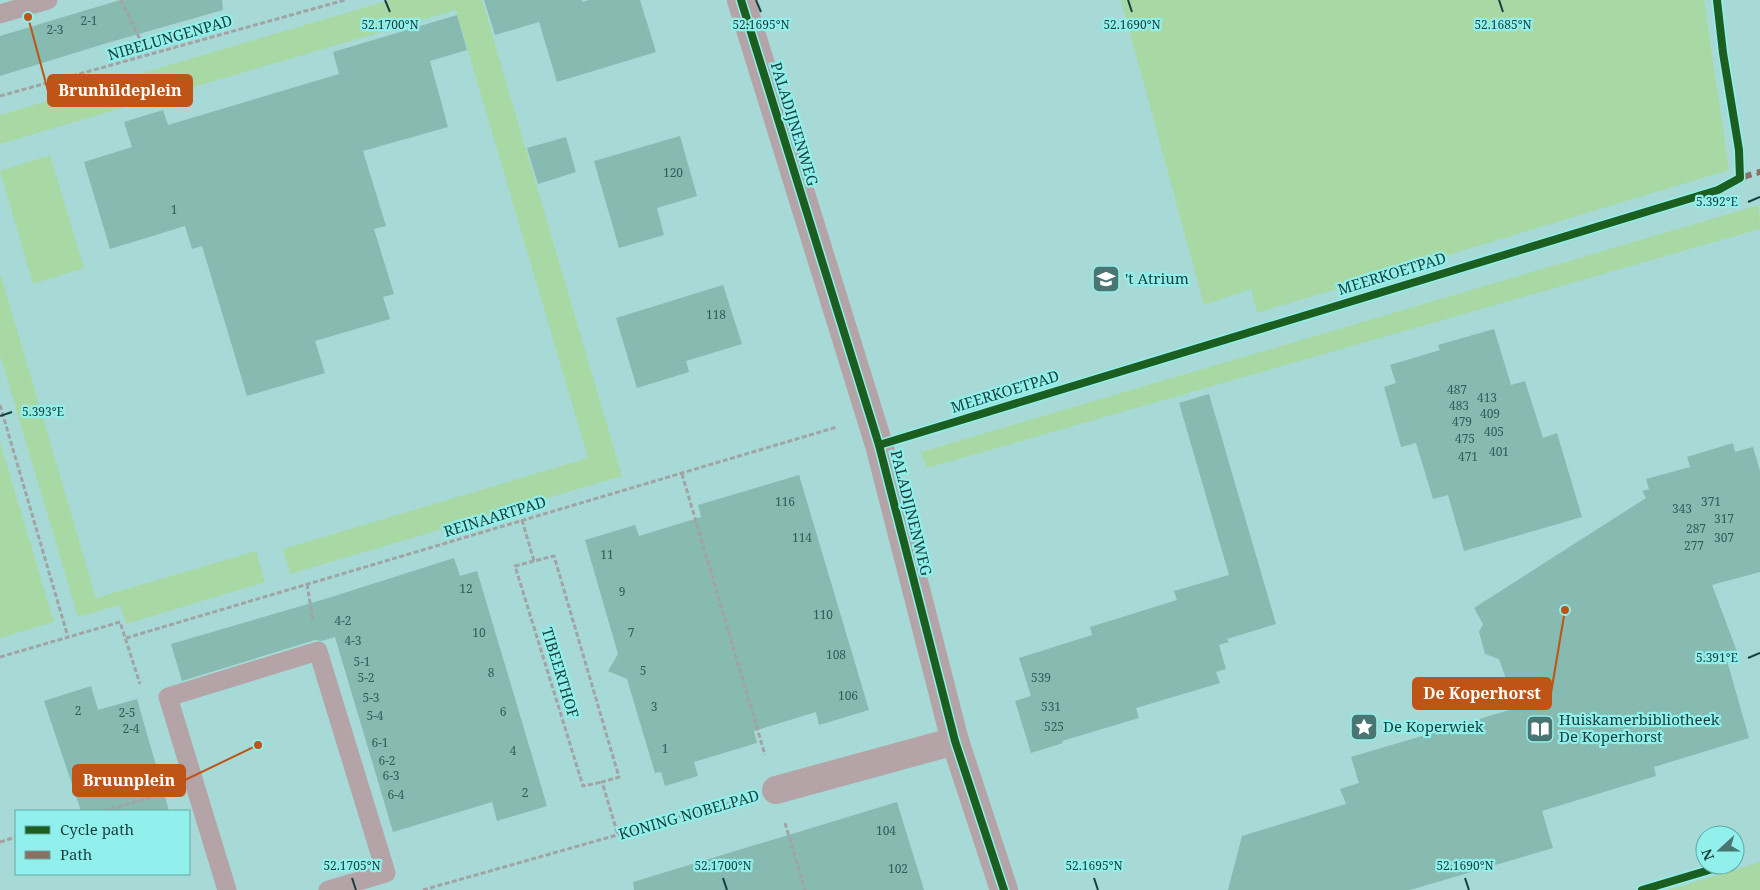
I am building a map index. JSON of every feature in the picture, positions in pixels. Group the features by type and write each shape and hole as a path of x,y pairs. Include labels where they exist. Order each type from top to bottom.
{"street":[{"name":"PALADIJNENWEG","path":"741,0 871,417 955,740 1004,890"},
{"name":"KONING NOBELPAD","path":"776,790 955,740"}],"lane":[{"path":"0,14 48,0"},
{"path":"227,890 168,697 318,651 386,872 328,890"}],"path":[{"path":"122,0 148,56"},
{"path":"0,405 68,637"},
{"path":"682,473 805,890"},
{"path":"522,520 534,561"},
{"path":"0,658 120,622"},
{"path":"602,782 618,835"},
{"path":"106,810 173,790"},
{"path":"0,842 15,837"}],"green space":[{"path":"390,0 482,0 622,476 290,574 283,549 588,458 456,10 0,144 0,115"},
{"path":"1121,0 1704,0 1729,170 1257,313 1251,289 1204,305"},
{"path":"50,155 84,268 33,284 0,171"},
{"path":"1759,205 1760,229 927,468 921,452"},
{"path":"0,272 96,598 256,551 265,582 126,624 120,605 78,617 0,355"},
{"path":"0,442 54,622 0,638"},
{"path":"1760,862 1760,890 1668,890 1717,875 1745,875 1745,867"}],"building":[{"path":"120,0 222,0 223,10 0,76 0,36"},
{"path":"484,0 582,0 582,2 589,0 640,0 656,52 557,82 539,22 495,35"},
{"path":"457,15 467,50 430,61 448,127 363,151 386,226 374,229 394,294 383,297 390,319 315,341 325,373 247,396 202,246 192,249 185,226 110,249 84,162 132,147 124,122 163,110 168,125 339,74 333,52"},
{"path":"680,136 697,196 657,208 664,235 619,248 594,161"},
{"path":"566,137 576,172 538,184 527,148"},
{"path":"723,285 742,344 686,361 689,372 637,388 616,318"},
{"path":"1494,329 1511,385 1525,381 1543,438 1557,433 1582,517 1464,551 1448,495 1433,499 1416,443 1401,447 1384,387 1396,383 1390,365 1440,350 1438,345"},
{"path":"1209,394 1276,624 1227,639 1229,642 1219,645 1226,669 1216,672 1220,683 1136,708 1139,718 1062,741 1063,743 1031,753 1015,701 1031,696 1019,658 1092,635 1090,627 1177,600 1174,591 1229,575 1179,403"},
{"path":"1733,443 1735,452 1753,447 1760,471 1760,572 1712,585 1738,654 1726,657 1749,738 1654,767 1656,776 1542,811 1553,848 1410,890 1228,890 1242,836 1346,804 1340,789 1359,783 1351,757 1516,708 1499,659 1485,654 1479,632 1483,624 1474,608 1646,498 1642,491 1649,489 1646,479 1690,467 1687,457"},
{"path":"799,475 869,710 819,725 816,712 754,731 757,743 694,762 698,776 665,786 661,772 655,773 627,679 608,671 618,654 585,540 635,525 639,536 701,517 698,505"},
{"path":"454,558 460,576 477,571 547,806 497,821 492,802 393,832 335,637 322,641 315,640 182,681 171,644 325,599"},
{"path":"91,686 98,710 137,699 169,810 81,810 44,701"},
{"path":"897,802 924,890 634,890 633,882"}],"marked path":[{"path":"1740,178 1759,172 1760,175"}],"cycle path":[{"path":"741,0 879,445 955,741 1004,890"},
{"name":"MEERKOETPAD","path":"879,445 1718,190 1740,178 1739,150 1723,53 1717,0"},
{"path":"1642,890 1695,874"}],"place":[{"name":"Brunhildeplein","path":"28,17"},
{"name":"'t Atrium","path":"1106,279"},
{"name":"De Koperhorst","path":"1565,610"},
{"name":"De Koperwiek","path":"1364,727"},
{"name":"Huiskamerbibliotheek De Koperhorst","path":"1540,729"},
{"name":"Bruunplein","path":"258,745"}]}
